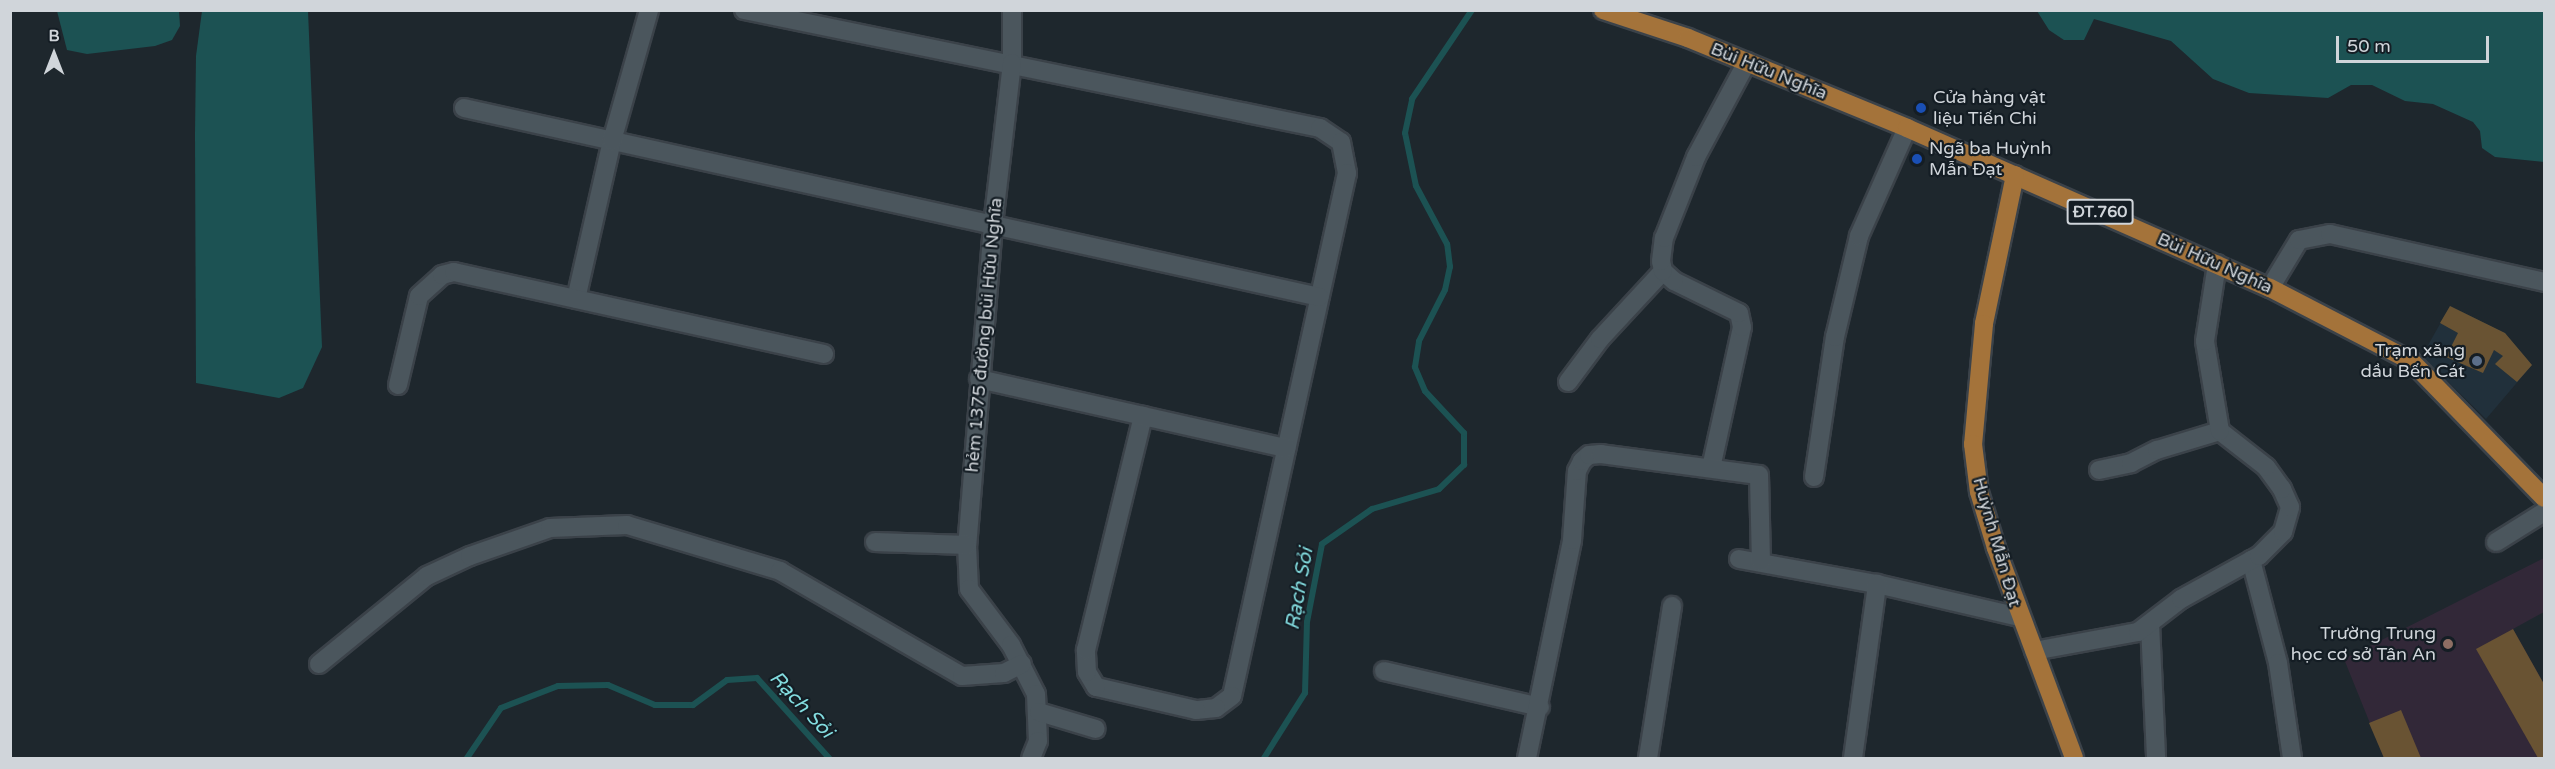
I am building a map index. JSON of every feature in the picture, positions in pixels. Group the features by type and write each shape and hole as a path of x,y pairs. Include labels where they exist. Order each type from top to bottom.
{"main road":[{"name":"Bùi Hữu Nghĩa","path":"1603,10 1746,62 1907,128 2270,288 2411,361 2544,498"},
{"name":"Huỳnh Mẫn Đạt","path":"2015,175 1984,324 1973,444 1979,492 2019,617 2074,759"}],"street":[{"path":"576,299 612,141 649,10"},
{"path":"744,10 1012,63 1320,128 1341,142 1347,173 1232,696 1216,708 1196,710 1096,687 1087,672 1086,650 1143,416"},
{"name":"hẻm 1375 đường bùi Hữu Nghĩa","path":"1012,10 1012,63 993,225 967,545 969,589 1011,645 1022,664 1039,712"},
{"path":"1568,382 1600,339 1663,271 1664,238 1696,157 1746,62"},
{"path":"464,108 1319,297"},
{"path":"1814,477 1834,337 1859,236 1907,128"},
{"path":"2270,288 2300,240 2330,234 2544,282"},
{"path":"2034,651 2138,632 2181,599 2252,560 2283,532 2290,507 2266,467 2220,431 2205,341 2217,264"},
{"path":"1663,271 1674,281 1738,313 1742,327 1711,468"},
{"path":"398,385 419,296 442,275 465,274 824,354"},
{"path":"979,379 1286,448"},
{"path":"2099,470 2132,463 2157,450 2220,431"},
{"path":"1527,759 1540,707 1572,540 1576,471 1589,454 1758,475 1761,562"},
{"path":"2496,542 2544,512"},
{"path":"319,664 427,576 470,556 550,528 627,525 780,571 962,676 1004,673 1022,664"},
{"path":"875,542 967,545"},
{"path":"1739,559 1877,584 2019,617"},
{"path":"2252,560 2280,673 2292,759"},
{"path":"1853,759 1877,584"},
{"path":"1648,759 1672,606"},
{"path":"2150,624 2156,759"},
{"path":"1384,671 1540,707"},
{"path":"1030,759 1038,741 1039,712 1096,729"}],"shaded area":[{"path":"57,11 179,11 180,26 172,40 155,46 87,54 67,50"},
{"path":"202,11 308,11 322,347 303,388 279,398 196,383 196,56"},
{"path":"2037,11 2544,11 2544,162 2495,157 2482,148 2480,131 2473,122 2433,104 2405,101 2372,85 2351,85 2328,98 2249,93 2213,79 2171,41 2094,19 2084,40 2064,40 2049,30"},
{"name":"Trạm xăng dầu Bến Cát","path":"2450,306 2505,333 2532,365 2486,419 2422,356"},
{"name":"Trường Trung học cơ sở Tân An","path":"2544,558 2544,612 2513,629 2544,684 2544,758 2384,758 2344,659"}],"building":[{"path":"2450,306 2505,333 2532,365 2517,382 2495,364 2503,356 2494,350 2483,373 2446,357 2458,333 2440,323"},
{"path":"2513,629 2544,684 2544,758 2538,758 2476,649"},
{"path":"2401,710 2421,758 2384,758 2369,723"}],"waterway":[{"name":"Rạch Sỏi","path":"1264,758 1305,693 1307,622 1322,544 1372,509 1439,489 1464,465 1464,433 1425,391 1415,367 1419,341 1445,290 1450,267 1447,244 1416,186 1405,133 1412,99 1472,10"},
{"name":"Rạch Sỏi","path":"467,758 501,708 558,686 608,685 655,705 693,705 727,680 757,678 829,758"}],"place":[{"name":"Cửa hàng vật liệu Tiến Chi","path":"1921,108"},
{"name":"Ngã ba Huỳnh Mẫn Đạt","path":"1917,159"},
{"name":"Trạm xăng dầu Bến Cát","path":"2477,361"},
{"name":"Trường Trung học cơ sở Tân An","path":"2448,644"}]}
